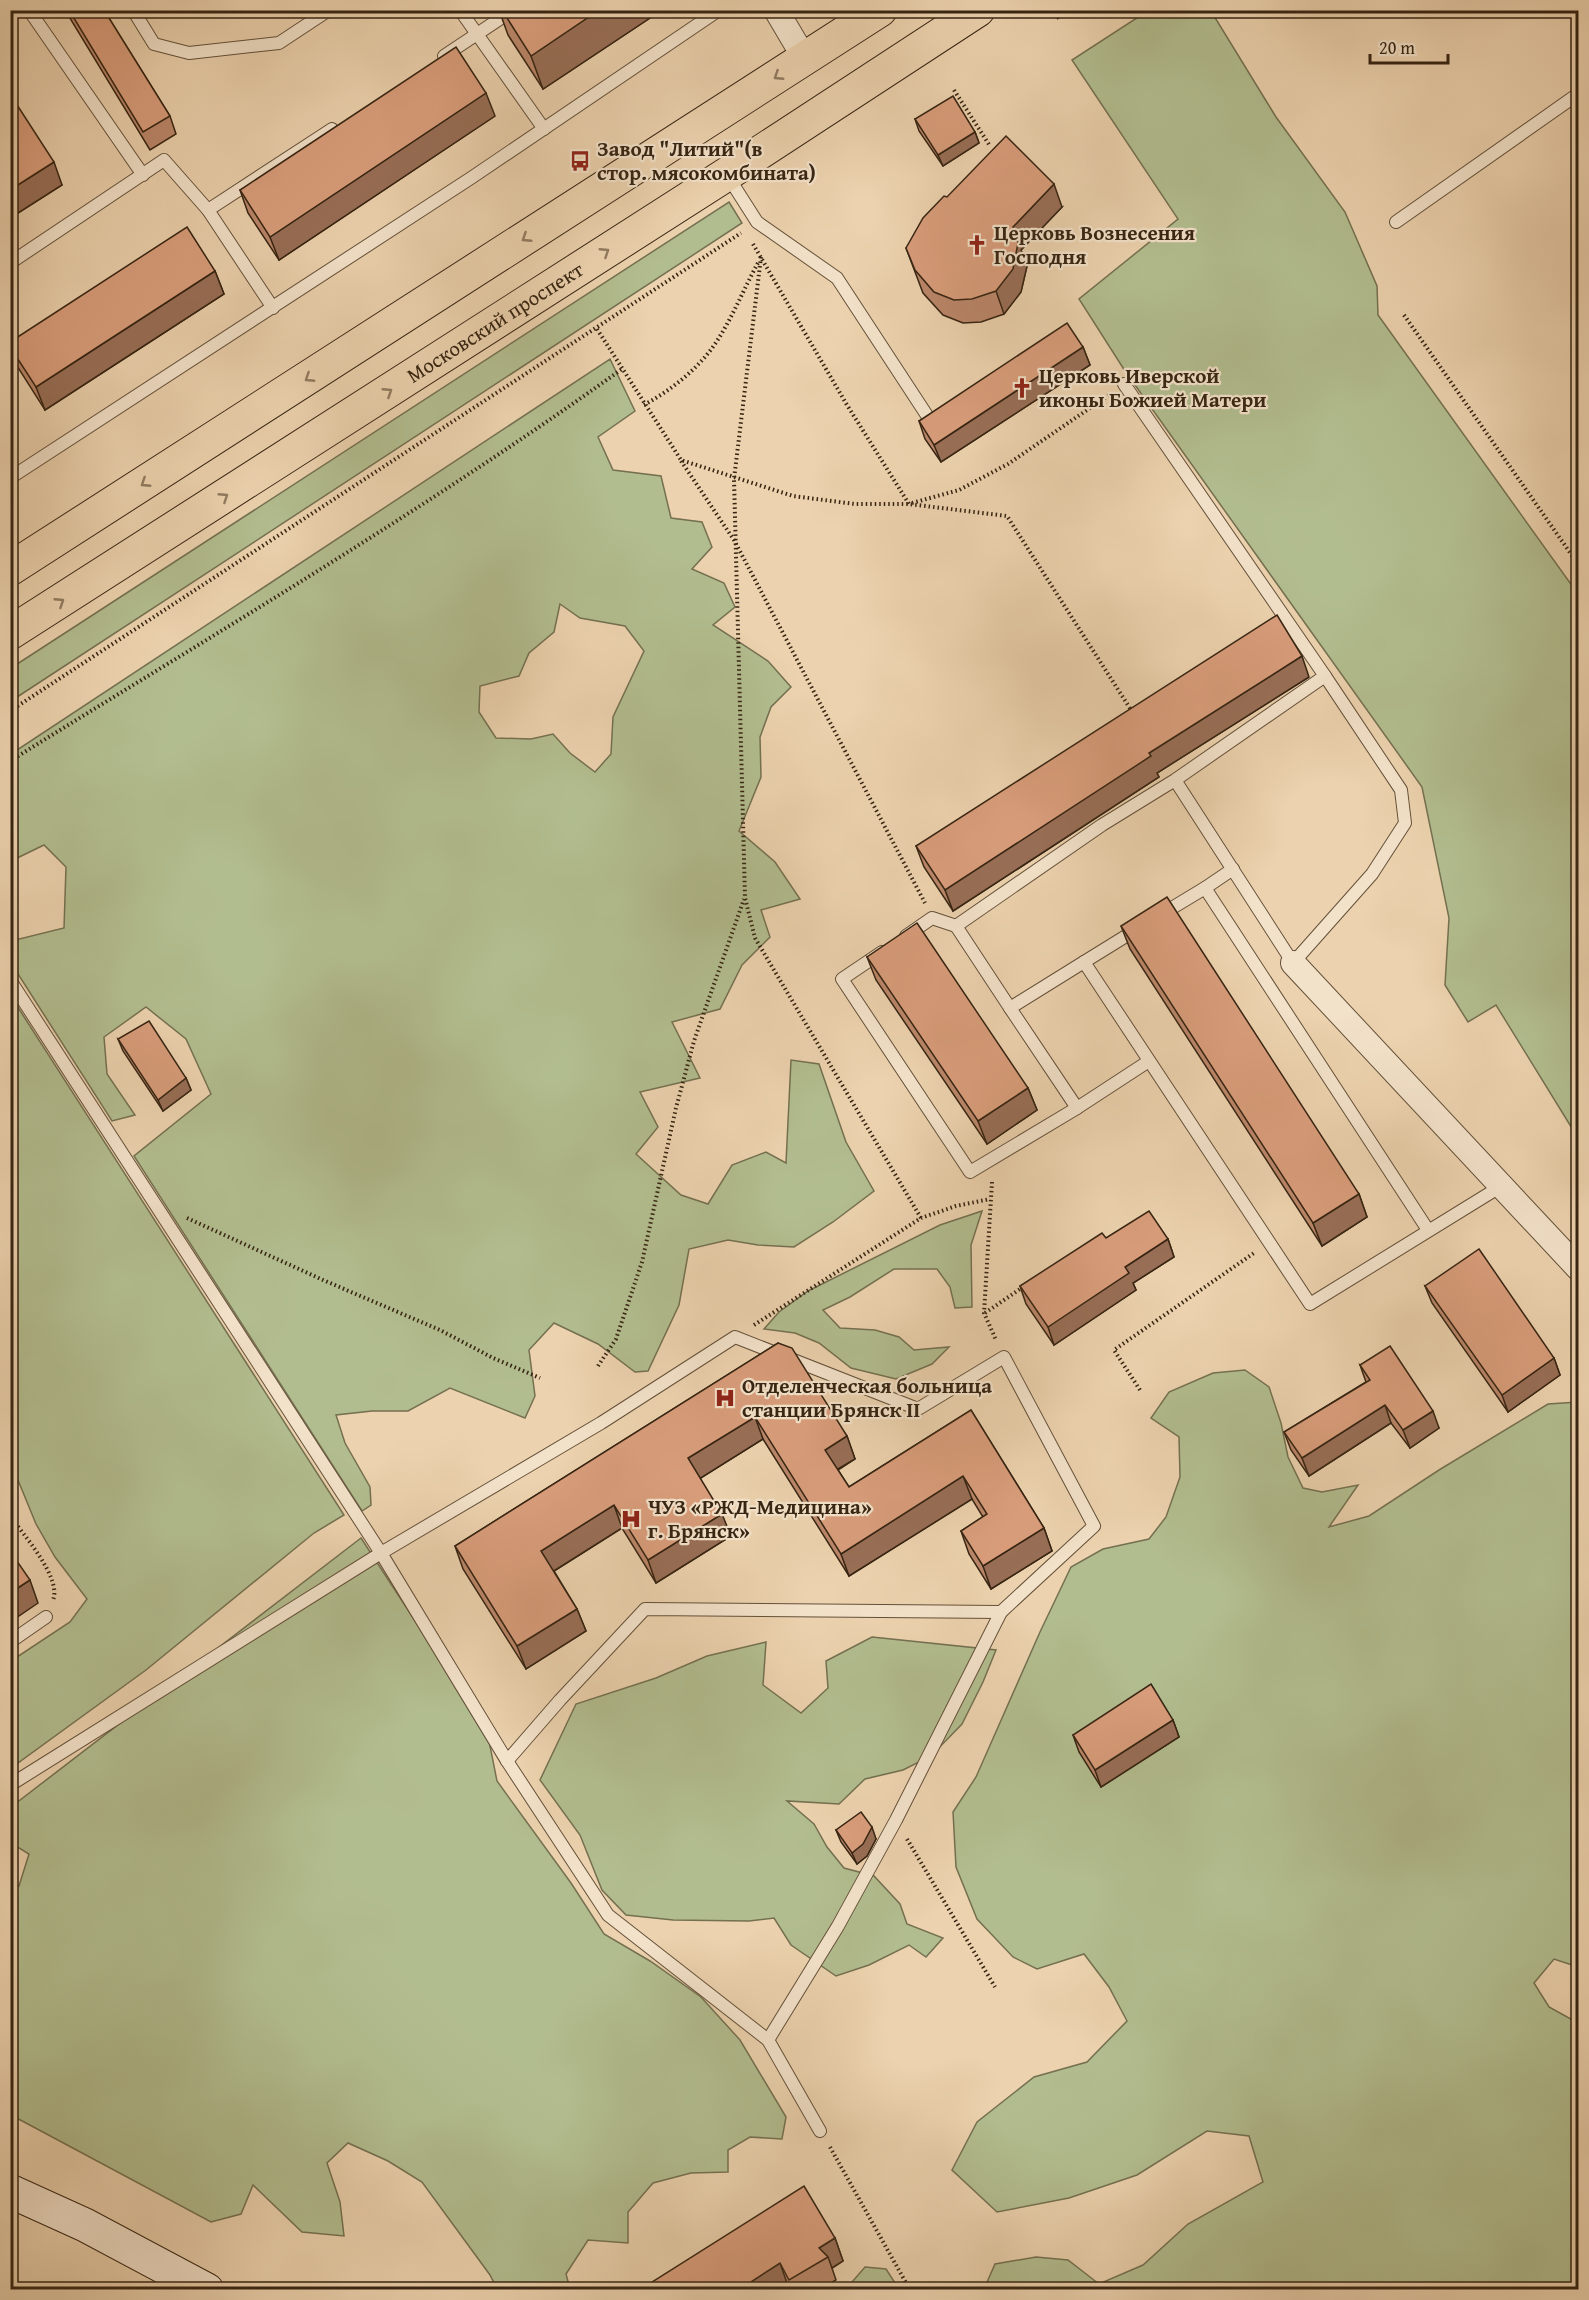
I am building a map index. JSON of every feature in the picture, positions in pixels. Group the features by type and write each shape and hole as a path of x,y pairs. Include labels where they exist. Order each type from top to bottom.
{"main road":[{"path":"10,569 880,10"},
{"name":"Московский проспект","path":"10,633 727,174 836,102 937,21 978,10"},
{"path":"805,59 836,102"}],"street":[{"path":"776,10 805,59"},
{"path":"1293,963 1503,1185 1578,1268"},
{"path":"10,2191 85,2225 207,2289"}],"lane":[{"path":"29,10 143,175"},
{"path":"133,10 154,44 189,53 279,43 328,10"},
{"path":"460,10 544,129"},
{"path":"437,60 513,10"},
{"path":"10,478 273,308 719,10"},
{"path":"1396,222 1578,94"},
{"path":"208,210 347,119"},
{"path":"10,263 164,160 208,210 273,308"},
{"path":"727,174 756,222 837,278 928,417"},
{"path":"1124,384 1401,790 1405,823 1372,874 1293,963 1175,780"},
{"path":"956,926 1102,825 1175,780 1324,676"},
{"path":"1010,1008 1233,869"},
{"path":"1205,888 1428,1230"},
{"path":"1077,1108 956,926 932,918 842,979 970,1172 1077,1108 1149,1061"},
{"path":"1084,962 1310,1304 1503,1185"},
{"path":"10,980 381,1552 507,1761 608,1915 768,2040 820,2130"},
{"path":"10,1785 381,1552 601,1423 735,1337 918,1409 1004,1357 1094,1526 1001,1612 896,1820 838,1926 768,2040"},
{"path":"507,1761 645,1609 1001,1612"},
{"path":"10,1642 46,1617"}],"path":[{"path":"1053,10 1060,20"},
{"path":"954,90 990,146"},
{"path":"10,711 597,329 756,222"},
{"path":"745,231 847,405 909,504"},
{"path":"644,405 661,396 688,376 715,344 761,257"},
{"path":"761,257 734,479 745,898 755,938 921,1218"},
{"path":"1404,315 1578,564"},
{"path":"597,329 644,405 734,540 932,918"},
{"path":"10,761 406,515 553,418 622,369"},
{"path":"909,504 959,490 1008,464 1124,384"},
{"path":"681,460 734,479 793,496 855,504 909,504 1007,516 1138,721"},
{"path":"598,1366 615,1339 642,1262 676,1108 694,1041 745,898"},
{"path":"735,1337 921,1218 956,1206 990,1199 984,1313 1004,1357"},
{"path":"154,1202 323,1280 440,1330 493,1358 540,1378"},
{"path":"1140,1390 1114,1350 1269,1243"},
{"path":"984,1313 1030,1282"},
{"path":"10,1516 47,1568 55,1595 46,1617"},
{"path":"896,1820 995,1987"},
{"path":"820,2130 910,2289"}],"green space":[{"path":"1149,10 1211,11 1276,117 1345,212 1377,286 1378,315 1578,594 1578,1138 1496,1005 1468,1022 1445,985 1449,918 1422,787 1125,371 1079,299 1178,219 1072,60"},
{"path":"729,202 742,223 11,701 11,668"},
{"path":"610,359 635,411 598,437 613,470 661,476 671,518 702,522 712,547 692,569 724,583 735,607 713,625 768,661 791,687 771,707 760,737 761,777 739,831 775,862 800,899 761,910 770,937 742,965 720,1009 672,1022 700,1078 640,1092 658,1127 636,1154 681,1195 708,1204 732,1165 766,1152 786,1163 791,1060 819,1064 846,1142 874,1191 833,1222 794,1247 758,1245 728,1240 689,1249 679,1305 648,1371 635,1372 598,1344 554,1323 529,1350 535,1396 525,1418 450,1388 408,1411 372,1411 336,1415 345,1443 370,1487 371,1505 362,1511 134,1156 211,1094 186,1039 146,1007 104,1037 107,1074 135,1115 112,1121 11,963 11,941 64,928 66,867 44,845 11,861 11,754","holes":["560,604 580,618 625,626 644,651 613,717 611,754 595,772 570,753 553,734 531,739 496,738 479,712 480,686 519,676 529,653 554,632"]},
{"path":"10,995 344,1515 314,1533 146,1670 11,1768 11,1661 70,1622 87,1599 55,1557 36,1524 11,1463"},
{"path":"982,1211 971,1245 972,1307 955,1308 950,1287 937,1269 894,1269 850,1297 823,1310 840,1328 875,1330 899,1337 914,1350 949,1347 932,1364 896,1379 851,1368 819,1343 795,1333 764,1329 779,1312 808,1291 940,1225"},
{"path":"1245,1370 1269,1387 1281,1423 1288,1457 1303,1488 1322,1492 1358,1485 1329,1527 1369,1516 1439,1470 1548,1404 1578,1402 1578,1967 1554,1959 1534,1983 1549,2007 1578,2023 1578,2289 984,2289 995,2264 1036,2257 1068,2260 1099,2284 1143,2265 1188,2224 1263,2182 1249,2136 1207,2131 1137,2175 1069,2198 997,2212 952,2170 977,2122 1034,2077 1087,2062 1127,2021 1109,1987 1084,1954 1037,1969 1013,1957 977,1919 956,1867 953,1812 976,1777 1071,1567 1103,1549 1149,1539 1166,1517 1180,1477 1179,1437 1151,1418 1169,1392 1213,1373"},
{"path":"361,1538 487,1731 497,1781 571,1883 604,1934 650,1961 701,1997 740,2040 786,2117 782,2139 750,2137 728,2150 728,2172 691,2173 653,2183 628,2212 628,2243 588,2240 566,2274 570,2289 497,2289 490,2275 422,2182 388,2161 348,2143 327,2163 340,2202 344,2236 302,2232 253,2185 241,2214 211,2222 11,2115 10,1886 19,1886 29,1854 11,1843 11,1807"},
{"path":"872,1637 996,1650 962,1724 931,1756 903,1770 865,1779 839,1804 787,1801 814,1824 827,1847 844,1868 874,1876 900,1904 907,1924 943,1938 926,1957 909,1945 869,1965 836,1976 791,1945 774,1918 749,1921 673,1920 626,1915 602,1890 580,1835 540,1780 576,1704 656,1678 707,1656 766,1642 763,1685 801,1713 828,1688 826,1661"},
{"path":"865,2267 886,2269 899,2289 846,2289"}],"building":[{"path":"69,10 104,10 170,116 143,132"},
{"path":"502,10 599,10 531,56"},
{"path":"456,47 486,93 270,237 240,190"},
{"path":"10,94 54,162 10,190"},
{"path":"953,96 975,132 938,155 915,119"},
{"name":"Церковь Вознесения Господня","path":"1006,136 1054,184 1013,227 1018,243 1013,269 996,291 972,299 954,300 934,292 915,270 906,248 923,218 944,196 947,197"},
{"path":"187,227 215,271 36,387 10,347 10,342"},
{"path":"1067,323 1083,347 934,445 919,421"},
{"path":"1277,615 1302,656 1149,753 1151,756 945,890 916,846"},
{"path":"1167,897 1359,1194 1313,1223 1121,926"},
{"path":"917,923 1028,1088 978,1121 867,957"},
{"path":"149,1021 186,1078 158,1100 118,1039"},
{"path":"1149,1211 1168,1239 1125,1267 1129,1273 1048,1327 1020,1286 1102,1233 1106,1238"},
{"path":"1479,1249 1554,1358 1502,1395 1425,1286"},
{"name":"ЧУЗ «РЖД-Медицина» г. Брянск»","path":"778,1343 792,1348 847,1436 825,1450 849,1487 971,1410 1044,1528 983,1566 961,1531 987,1514 963,1476 841,1554 755,1417 688,1458 722,1514 648,1560 614,1505 541,1551 577,1609 517,1646 455,1546"},
{"path":"1390,1346 1433,1411 1403,1430 1385,1405 1302,1458 1284,1432 1370,1380 1360,1365"},
{"path":"10,1551 30,1580 10,1593"},
{"path":"1151,1684 1173,1720 1095,1770 1073,1735"},
{"path":"861,1812 872,1827 863,1844 852,1853 836,1830"},
{"path":"804,2186 835,2238 819,2248 828,2257 789,2280 780,2263 743,2287 745,2289 641,2289"}],"place":[{"name":"Завод \"Литий\"(в стор. мясокомбината)","path":"580,161"},
{"name":"Церковь Вознесения Господня","path":"977,245"},
{"name":"Церковь Иверской иконы Божией Матери","path":"1022,388"},
{"name":"Отделенческая больница станции Брянск II","path":"725,1398"},
{"name":"ЧУЗ «РЖД-Медицина» г. Брянск»","path":"631,1519"}]}
